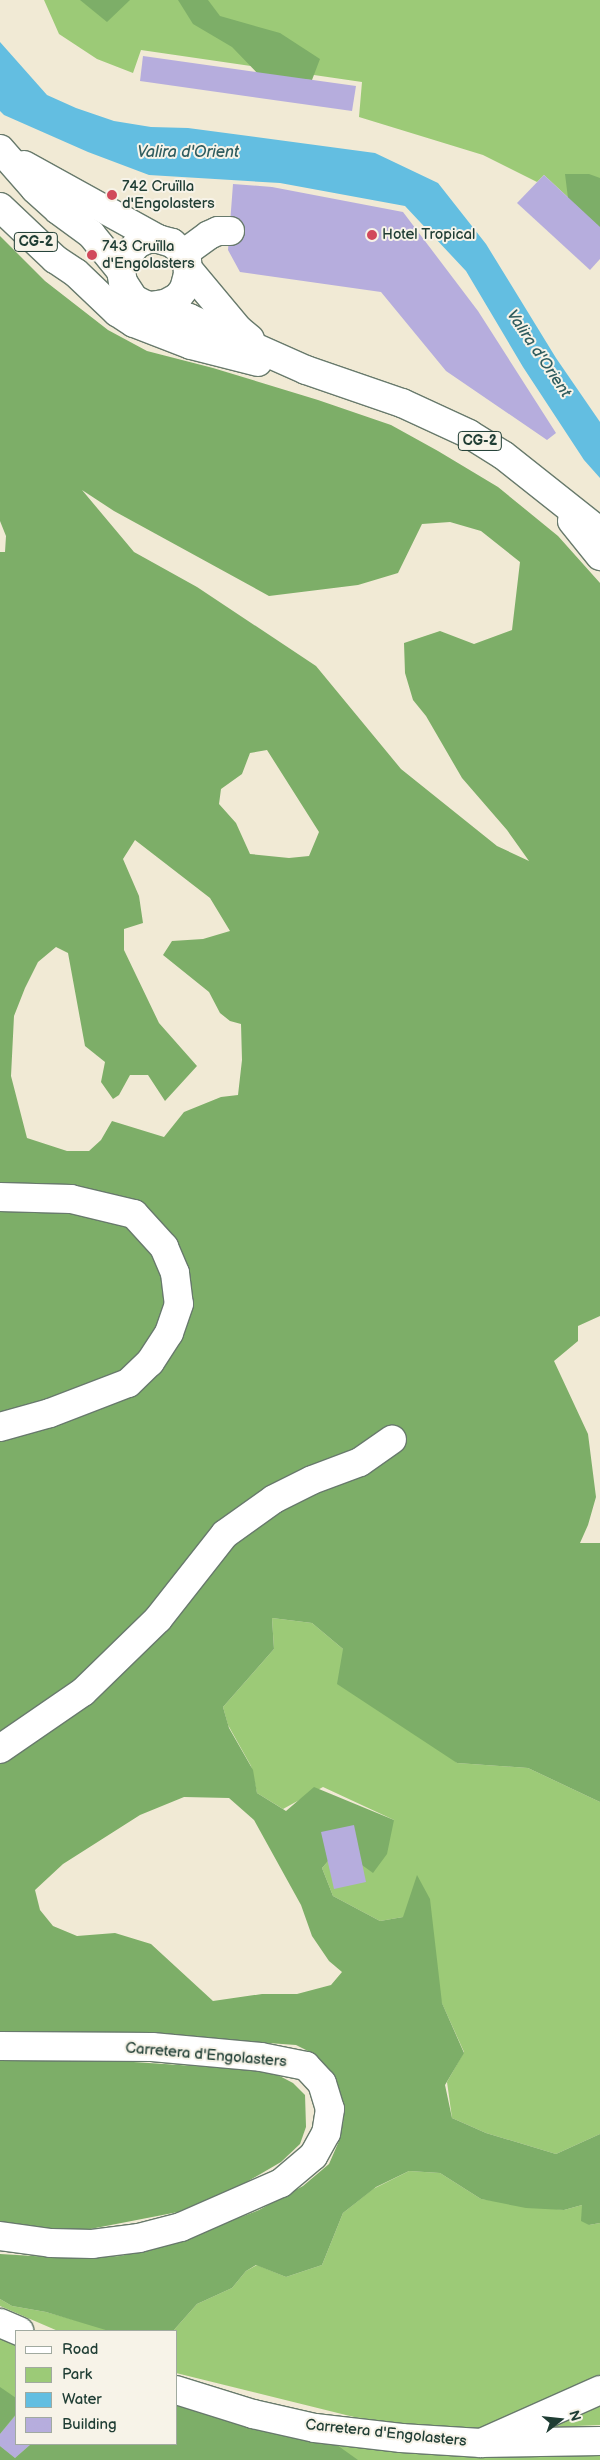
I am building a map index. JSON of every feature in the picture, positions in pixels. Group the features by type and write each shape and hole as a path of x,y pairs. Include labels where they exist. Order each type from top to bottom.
{"main road":[{"path":"6,154 158,239"},
{"path":"6,154 35,189 58,210 91,234 121,274 127,292 144,304"},
{"name":"CG-2","path":"0,207 55,259 76,273 95,292 109,300 125,303 165,304 178,297 186,284 186,261"},
{"path":"186,261 209,235 218,230 230,231"},
{"path":"121,274 126,255 133,247 148,239 158,239"},
{"name":"CG-2","path":"158,239 172,243 239,330 265,353"},
{"name":"CG-2","path":"76,273 91,277 121,274"},
{"path":"95,292 117,312 134,324 161,336 246,360 306,370"},
{"name":"CG-2","path":"144,304 188,318 306,370 402,404 469,434 503,455 600,532"},
{"name":"CG-2","path":"549,492 600,556"},
{"path":"0,1197 71,1199 134,1214 164,1247 175,1273 179,1304 169,1333 150,1362 128,1383 50,1413 0,1427"},
{"path":"0,1749 83,1692 158,1619 225,1534 274,1499 312,1480 360,1462 392,1440"},
{"name":"Carretera d'Engolasters","path":"0,2046 152,2047 279,2061 306,2066 322,2083 330,2108 326,2133 313,2156 281,2183 181,2227 139,2238 92,2244 51,2243 0,2236"},
{"path":"0,2323 17,2330"},
{"path":"481,2443 600,2390"},
{"name":"Carretera d'Engolasters","path":"178,2391 253,2414 315,2428 401,2438 481,2443 600,2441"}],"green space":[{"path":"44,0 600,0 600,227 544,175 537,182 483,155 359,117 362,82 141,50 133,73 97,59 59,34"},
{"path":"80,0 130,0 107,22"},
{"path":"178,0 208,0 220,16 280,33 320,59 312,80 261,77 232,47 193,24"},
{"path":"565,174 589,174 600,178 600,228 568,198"},
{"path":"0,236 45,281 108,330 147,351 213,368 318,400 391,425 438,451 498,487 558,536 600,583 600,1316 578,1326 578,1341 554,1361 588,1434 596,1497 588,1525 580,1543 600,1543 600,1802 528,1768 457,1763 337,1684 343,1649 312,1623 272,1618 274,1649 223,1707 229,1728 253,1770 257,1793 286,1811 314,1787 394,1820 387,1854 373,1873 348,1855 337,1851 322,1868 333,1896 380,1921 403,1917 417,1875 430,1899 442,2003 464,2053 445,2085 452,2118 486,2133 556,2154 600,2134 600,2223 589,2225 581,2221 582,2205 564,2210 526,2208 481,2199 440,2173 409,2171 376,2187 343,2213 322,2265 286,2277 256,2265 246,2271 232,2288 197,2304 174,2330 106,2330 46,2312 12,2306 0,2299 0,2254 67,2258 121,2256 183,2239 259,2210 303,2186 329,2164 339,2141 344,2118 341,2098 329,2069 312,2053 296,2045 156,2035 0,2033 0,552 5,552 6,536 0,521","holes":["82,490 114,511 269,596 358,585 398,573 422,524 450,522 481,531 520,562 512,630 474,644 440,631 404,643 405,673 413,700 426,716 462,778 507,830 529,861 497,846 401,769 316,666 197,587 134,552","267,750 319,832 309,856 289,858 250,854 236,823 219,804 221,789 242,774 250,753","135,840 210,898 230,931 203,939 172,941 163,955 209,992 220,1013 230,1021 241,1024 242,1060 238,1095 221,1097 184,1112 164,1137 112,1121 101,1140 89,1151 67,1151 27,1138 11,1076 14,1016 38,962 56,947 68,953 85,1046 105,1062 101,1082 113,1099 119,1095 130,1075 148,1075 165,1101 197,1066 159,1023 124,950 124,929 143,923 139,896 123,859","184,1797 229,1798 254,1820 301,1905 312,1936 329,1961 342,1972 331,1985 297,1994 262,1994 213,2001 151,1944 115,1933 77,1936 53,1926 40,1910 35,1890 63,1864 140,1815"]},
{"path":"272,1618 312,1623 343,1649 457,1763 528,1768 600,1802 600,2134 556,2154 486,2133 452,2118 447,2082 464,2052 403,1917 380,1921 333,1896 322,1868 337,1851 394,1820 323,1787 283,1809 257,1793 251,1766 228,1725 223,1707 274,1649"},
{"path":"57,2057 270,2071 293,2083 305,2095 306,2127 300,2144 281,2162 231,2191 178,2212 80,2231 0,2227 0,2058"},
{"path":"409,2171 440,2173 481,2199 564,2210 582,2205 589,2225 600,2223 600,2425 452,2431 354,2417 178,2373 178,2330 174,2330 197,2304 232,2288 246,2271 257,2265 286,2277 322,2265 343,2213 373,2189"},
{"path":"0,2299 12,2306 46,2312 110,2330 56,2330 0,2306"},
{"path":"0,2335 15,2341 15,2445 178,2445 178,2443 220,2416 299,2438 337,2445 506,2455 600,2456 600,2460 0,2460"},
{"path":"0,2387 15,2397 15,2415 0,2434"},
{"path":"178,2402 299,2438 337,2445 358,2460 0,2460 0,2446 15,2458 30,2445 178,2445"}],"water":[{"name":"Valira d'Orient","path":"0,42 47,95 76,108 114,121 151,127 188,128 375,153 438,183 486,244 556,358 600,422 600,478 584,460 523,367 466,271 405,206 280,183 149,175 88,152 4,115 0,111"}],"building":[{"path":"143,56 356,86 352,111 140,81"},
{"path":"544,175 600,227 600,259 590,270 517,203"},
{"path":"233,184 272,187 403,212 478,311 556,433 547,440 446,371 381,292 240,272 228,250"},
{"path":"354,1825 366,1882 334,1889 321,1832"},
{"path":"15,2416 15,2445 30,2445 15,2458 0,2446 0,2434"}],"place":[{"name":"742 Cruïlla d'Engolasters","path":"112,195"},
{"name":"Hotel Tropical","path":"372,235"},
{"name":"743 Cruïlla d'Engolasters","path":"92,255"}]}
